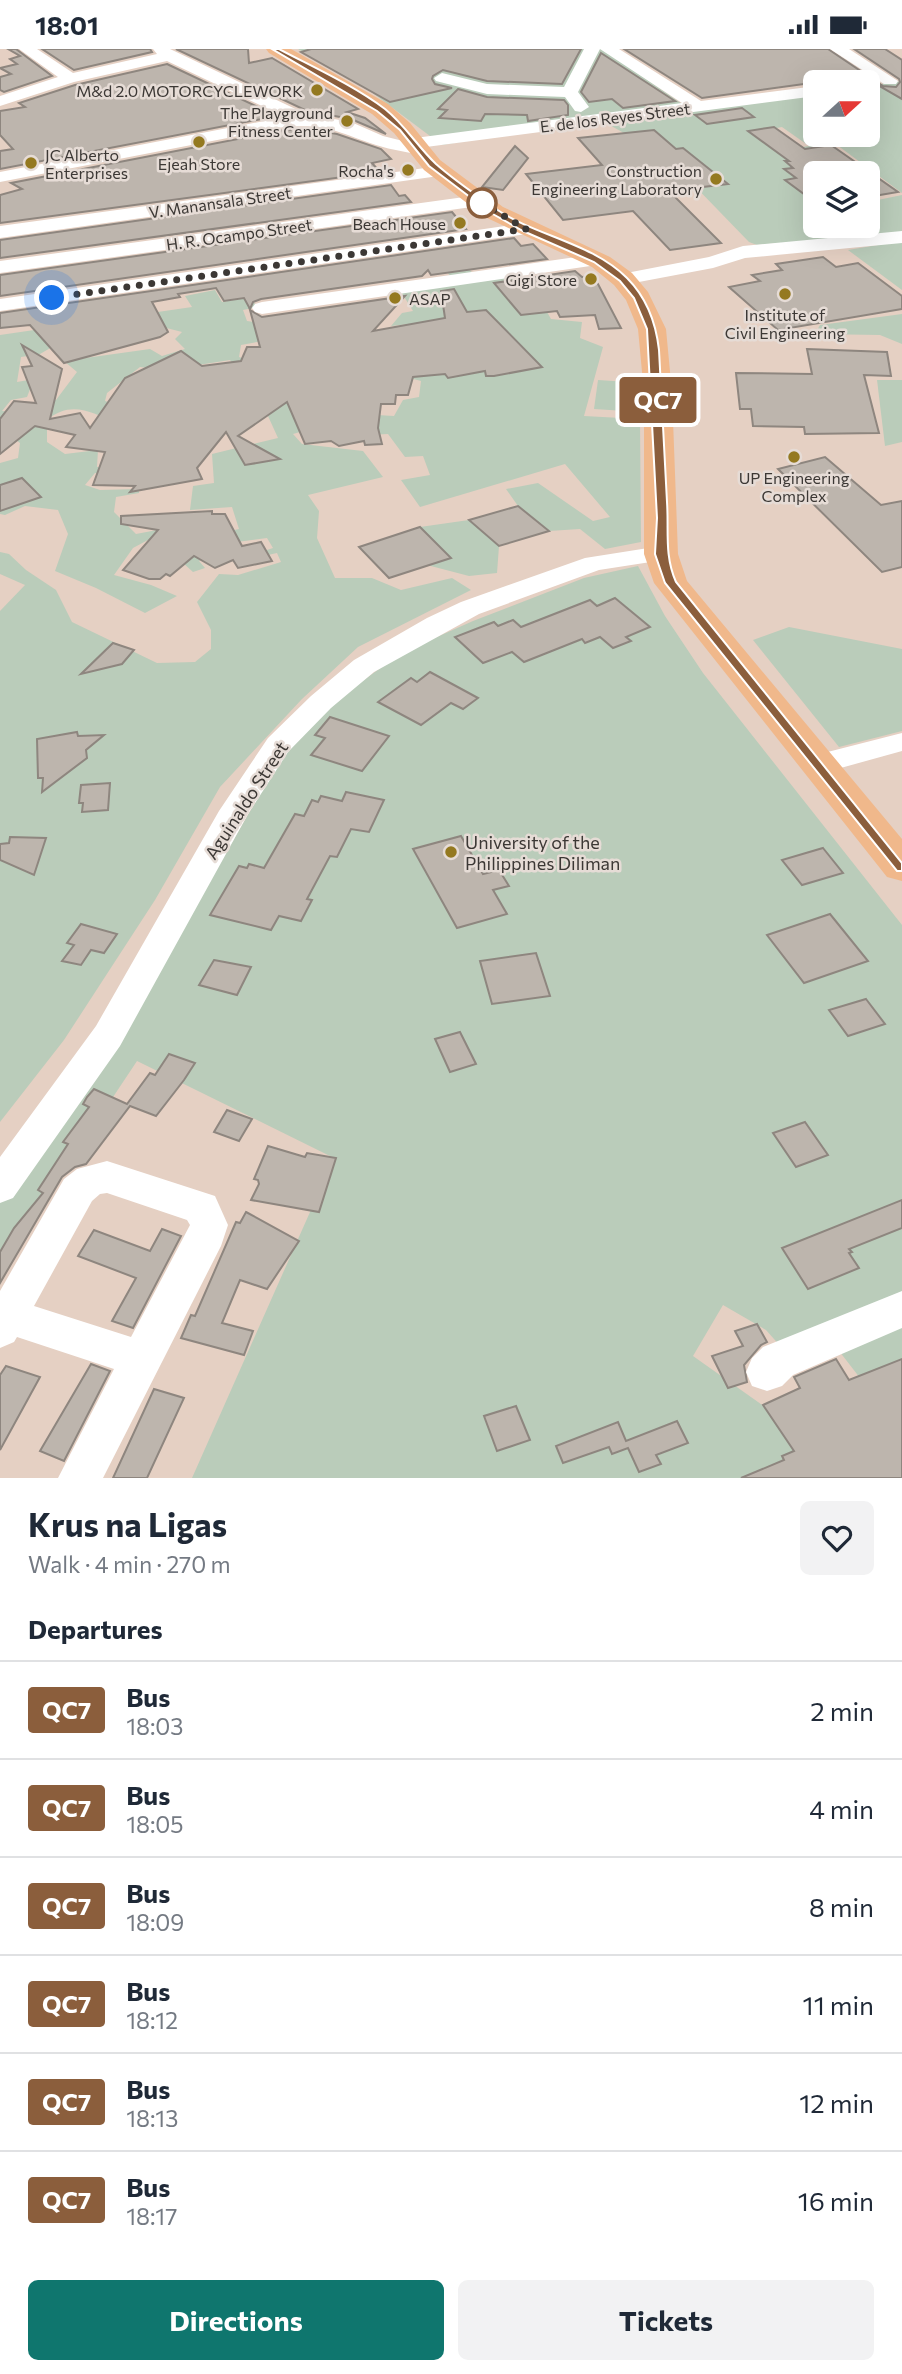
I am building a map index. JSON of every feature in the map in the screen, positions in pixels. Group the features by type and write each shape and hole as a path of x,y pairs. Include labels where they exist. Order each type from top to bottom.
{"main road":[{"path":"276,49 365,99 392,118 440,171 479,201 526,229 597,260 623,279 639,297 652,329 658,393 661,554 671,583 902,867"}],"street":[{"path":"27,49 70,78"},
{"path":"570,92 592,49"},
{"path":"608,49 698,106"},
{"path":"838,49 896,80"},
{"path":"0,101 70,78 165,53 307,120"},
{"path":"442,78 487,89 570,92"},
{"path":"570,92 590,120"},
{"name":"E. de los Reyes Street","path":"417,147 590,120 803,93"},
{"path":"1,176 284,122 307,120 345,126 377,140 417,147"},
{"name":"V. Manansala Street","path":"0,232 440,171"},
{"name":"H. R. Ocampo Street","path":"0,267 479,201"},
{"path":"0,305 526,229"},
{"path":"623,279 713,262 743,252 902,237"},
{"path":"262,308 597,260"},
{"name":"Aguinaldo Street","path":"0,1187 108,1036 234,811 278,745 321,702 364,666 470,608 594,563 661,554"},
{"path":"819,764 902,742"},
{"path":"80,1478 207,1234 207,1216 201,1208 107,1177 83,1183 2,1319 141,1359"},
{"path":"766,1372 778,1361 902,1309"}],"shaded area":[{"name":"University of the Philippines Diliman","path":"0,49 902,49 902,1478 0,1478"}],"green space":[{"path":"298,49 380,49 570,66 578,55 555,52 557,49 603,49 685,106 442,145 370,91 391,85 315,59"},
{"path":"902,81 902,193 880,177 880,161 859,161 840,147 880,147 880,84"},
{"path":"803,95 803,142 782,127 755,132 779,151 828,147 815,150 795,163 803,175 803,238 849,238 757,245 749,242 654,144 604,122"},
{"path":"902,195 902,234 880,236 880,200"},
{"path":"902,241 902,290 848,250"},
{"path":"457,256 480,281 516,276 539,298 551,319 582,322 580,338 603,347 584,416 640,419 641,542 605,549 580,529 549,531 518,506 506,489 538,483 593,521 610,517 565,464 420,507 401,480 430,475 423,456 405,457 388,434 367,435 360,414 394,416 403,400 419,397 421,381 383,371 417,335 410,324 391,326 402,313 413,311 398,287 452,278 437,260"},
{"path":"215,290 222,302 250,297 257,307 243,310 247,321 261,323 262,341 241,345 239,357 251,361 245,381 230,360 198,365 195,360 179,363 292,400 300,432 293,434 302,444 363,451 383,477 308,495 319,511 317,538 335,578 372,578 401,590 452,578 471,590 358,647 302,699 220,787 155,900 64,1040 0,1122 0,611 25,585 0,574 0,552 9,554 26,570 56,590 72,622 157,663 195,662 211,649 211,630 197,602 219,574 238,575 281,562 277,553 241,561 239,559 273,548 267,538 229,543 199,561 205,568 193,572 182,562 194,539 239,529 232,507 190,510 193,486 214,483 212,454 278,438 268,416 214,400 165,370 140,367 107,393 105,401 135,411 117,424 82,410 73,409 56,414 47,420 47,442 65,454 98,450 97,467 110,468 122,475 95,473 85,485 100,490 139,489 139,493 116,497 114,512 136,534 157,530 161,533 133,548 114,575 151,585 177,596 145,613 55,571 68,534 58,510 25,506 5,515 0,514 0,463 18,458 20,443 0,428 0,335 192,307 185,296","holes":["151,324 182,332 175,339 185,349 162,356 150,349 64,361 77,372 56,400 38,402 32,414 2,411 11,400 27,397 34,379 17,382 21,357 40,354 64,340"]},
{"path":"902,314 902,344 880,335 815,334 820,325"},
{"path":"598,380 628,382 625,411 594,409"},
{"path":"877,380 902,380 902,442 885,446"},
{"path":"469,520 499,546 497,573 469,576 427,565 450,557 420,527"},
{"path":"638,566 665,616 703,673 902,925 902,1397 860,1378 819,1325 782,1348 766,1330 723,1305 693,1356 765,1407 833,1478 192,1478 334,1158 137,1061 0,1267 0,1196 198,901 281,758 330,704 403,652 473,621 584,578"},
{"path":"789,627 902,649 902,731 839,747 753,640"}],"building":[{"path":"8,49 16,49 52,76 4,92 0,90 0,77 11,74 0,68 17,64 10,59 20,56"},
{"path":"42,49 150,49 152,52 74,70"},
{"path":"176,49 248,49 249,63 272,58 358,109 347,112 365,118 386,134 351,119 307,111"},
{"path":"311,49 581,49 562,84 487,81 443,70 432,79 435,84 452,88 390,102 301,52"},
{"path":"624,49 828,49 859,70 803,70 803,84 702,98"},
{"path":"854,49 885,49 902,60 902,99 880,86 880,84 896,87 899,79"},
{"path":"601,53 675,101 623,108 612,99 589,102 581,92"},
{"path":"167,64 277,116 0,169 0,151 13,149 0,135 0,111 25,107 19,103 75,85"},
{"path":"458,89 487,97 564,100 568,105 568,115 528,121 527,115 485,114 481,121 439,118 447,110 438,109"},
{"path":"742,108 754,117 707,124 695,115"},
{"path":"774,127 805,149 834,147 854,161 803,161 803,193 785,180 796,178 784,169 793,168 785,161 789,161 748,131"},
{"path":"309,129 337,134 381,149 391,159 372,163 380,172 0,223 0,195 22,189 11,183 284,130"},
{"path":"654,130 676,149 683,148 728,184 669,191 721,243 670,250 633,211 563,220 526,174 602,165 578,138"},
{"path":"515,146 528,158 503,190 482,187"},
{"path":"880,179 898,192 880,195"},
{"path":"391,185 399,196 405,195 411,202 0,258 0,240"},
{"path":"452,212 466,229 0,296 0,275"},
{"path":"514,238 521,246 533,244 547,259 431,275 428,270 422,276 261,299 253,302 250,309 244,298 224,301 216,288 178,294 180,297 152,302 168,332 160,337 64,363 30,325 0,328 0,313"},
{"name":"Institute of Civil Engineering","path":"823,257 836,267 858,263 902,296 902,309 778,330 729,287 760,281 752,275 782,270 776,264"},
{"path":"575,271 582,277 591,276 598,284 621,328 599,329 595,315 560,317 557,311 521,315 494,283"},
{"path":"454,289 467,312 486,310 542,367 494,376 486,376 485,371 448,378 445,374 413,377 408,395 396,395 395,404 381,404 378,428 382,444 365,445 364,441 339,446 331,441 305,444 287,402 238,436 280,459 245,465 226,432 197,468 202,479 130,492 135,486 93,485 105,452 66,447 75,435 35,426 0,454 0,419 14,401 36,403 22,367 32,366 22,345 62,369 50,419 80,413 90,428 125,378 181,351 202,366 241,361 247,347 260,347 250,310 262,317 405,296 373,331 445,318 441,291"},
{"path":"807,349 887,352 891,376 864,375 879,433 805,434 804,427 753,426 751,409 740,409 736,373 812,374"},
{"path":"825,457 881,505 902,501 902,567 882,572 778,469"},
{"path":"22,478 41,497 0,511 0,485"},
{"path":"518,506 549,531 499,546 469,520"},
{"path":"212,511 212,514 225,514 242,546 261,542 272,561 238,568 233,560 215,568 194,556 170,576 166,574 160,579 149,579 123,570 158,530 121,524 121,516"},
{"path":"420,527 451,558 389,578 359,547"},
{"path":"615,598 650,627 626,637 631,641 613,648 600,637 585,643 582,639 524,662 512,652 483,663 455,637 494,622 498,626 513,620 521,627 590,600 597,606"},
{"path":"113,643 134,650 122,664 81,674"},
{"path":"430,672 478,698 463,709 451,703 421,725 378,702 411,678 417,682"},
{"path":"330,717 389,736 362,771 311,755 325,738 315,735"},
{"path":"77,732 78,736 104,735 86,750 87,758 42,792 43,778 38,778 37,739"},
{"path":"110,783 108,810 82,812 83,803 79,803 81,785"},
{"path":"346,792 384,800 369,832 351,829 337,857 330,856 307,899 312,900 301,921 279,916 271,930 210,915 239,866 247,868 249,864 264,868 295,814 304,816 312,800 318,802 321,796 342,801"},
{"path":"461,836 483,874 499,870 509,886 493,890 507,914 457,928 413,849"},
{"path":"10,837 46,838 34,875 0,860 0,844 9,843"},
{"path":"823,848 843,873 802,885 782,860"},
{"path":"830,914 868,961 804,983 767,935"},
{"path":"81,924 117,934 104,953 91,950 81,965 62,961 74,945 67,943"},
{"path":"536,953 550,996 492,1004 480,961"},
{"path":"214,960 251,967 237,995 199,985"},
{"path":"866,999 885,1024 848,1036 829,1010"},
{"path":"460,1032 476,1064 450,1072 435,1039"},
{"path":"169,1054 195,1063 156,1116 130,1106 86,1164 75,1167 62,1177 0,1283 0,1252 14,1228 43,1193 38,1190 68,1144 63,1142 89,1107 83,1104 87,1097 94,1089 127,1104 150,1073 155,1075"},
{"path":"227,1110 252,1119 239,1141 214,1132"},
{"path":"805,1122 828,1155 796,1167 773,1133"},
{"path":"268,1146 305,1157 307,1153 336,1158 319,1212 251,1200 259,1184 258,1180 254,1179"},
{"path":"902,1200 902,1228 849,1249 859,1268 808,1289 782,1248"},
{"path":"246,1212 299,1241 267,1289 240,1280 222,1323 253,1331 244,1355 181,1338 191,1315 195,1316 236,1222 240,1223"},
{"path":"162,1229 181,1236 133,1328 112,1321 136,1278 78,1256 94,1230 150,1251"},
{"path":"757,1324 767,1342 761,1345 744,1365 747,1382 728,1388 712,1356 743,1346 735,1331"},
{"path":"836,1359 849,1380 902,1359 902,1478 741,1478 784,1460 782,1456 794,1451 763,1405 800,1388 794,1377"},
{"path":"91,1364 110,1371 64,1461 40,1451"},
{"path":"6,1366 40,1377 0,1450 0,1375"},
{"path":"154,1389 184,1398 147,1478 113,1478"},
{"path":"516,1406 530,1440 497,1451 484,1416"},
{"path":"677,1421 688,1443 656,1455 661,1464 639,1472 628,1448 612,1454 609,1447 563,1463 556,1446 618,1422 626,1441"}],"bus line":[{"name":"QC7","path":"276,49 380,109 402,128 432,165 494,212 597,260 623,279 639,297 652,329 658,393 663,567 671,583 902,867"}],"place":[{"name":"M&d 2.0 MOTORCYCLEWORK","path":"317,90"},
{"name":"The Playground Fitness Center","path":"347,121"},
{"name":"Ejeah Store","path":"199,142"},
{"name":"JC Alberto Enterprises","path":"31,163"},
{"name":"Rocha's","path":"408,170"},
{"name":"Construction Engineering Laboratory","path":"716,179"},
{"name":"Beach House","path":"460,223"},
{"name":"Gigi Store","path":"591,279"},
{"name":"Institute of Civil Engineering","path":"785,294"},
{"name":"ASAP","path":"395,298"},
{"name":"UP Engineering Complex","path":"794,457"},
{"name":"University of the Philippines Diliman","path":"451,852"}],"route":[{"path":"52,298 526,229 479,201 482,203"}]}
